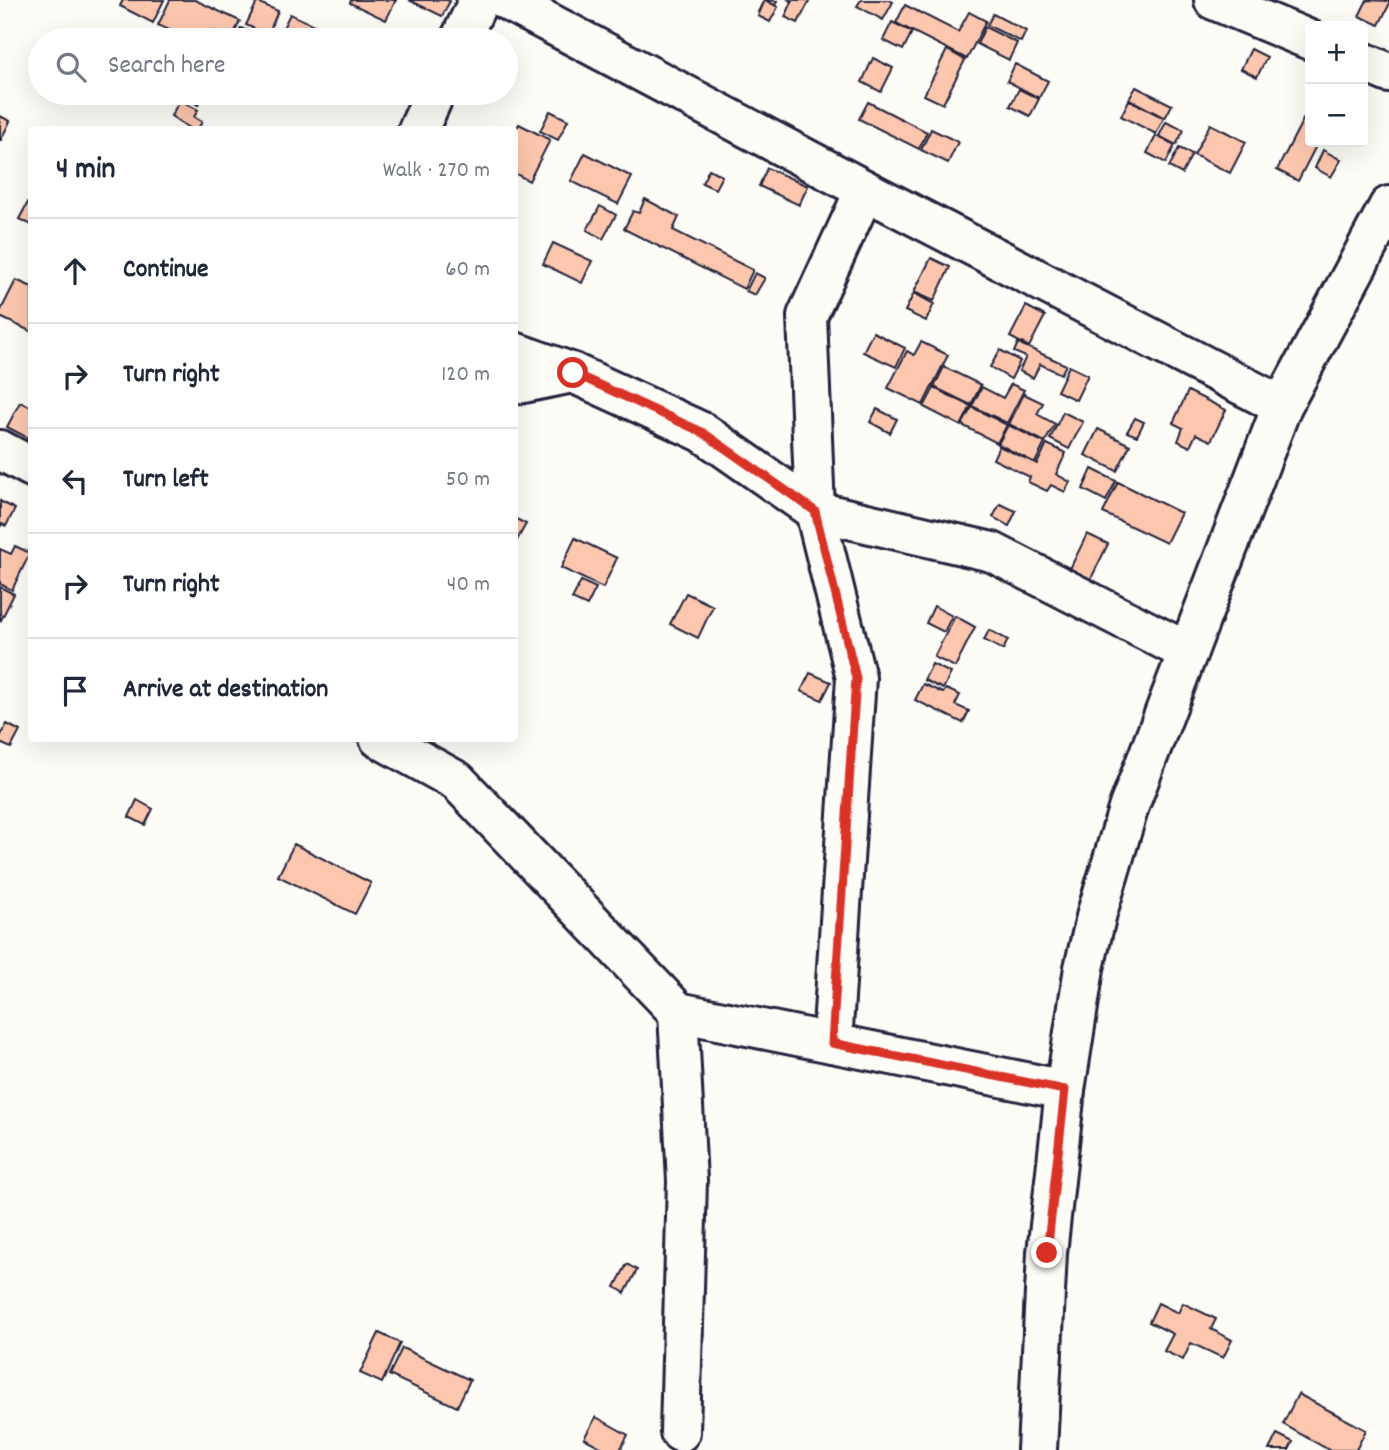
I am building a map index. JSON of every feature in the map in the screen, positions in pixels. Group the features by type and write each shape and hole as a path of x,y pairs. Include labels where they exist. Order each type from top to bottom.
{"street":[{"path":"466,28 479,0"},
{"path":"506,0 864,190 1282,406"},
{"path":"1214,0 1305,38"},
{"path":"1368,64 1389,74"},
{"path":"420,126 429,105"},
{"path":"832,1043 856,678 815,511 807,316 864,190"},
{"path":"1037,1450 1047,1253 1065,1090 1084,968 1112,859 1129,806 1282,406 1389,206"},
{"path":"518,353 573,373 702,432 815,511 992,552 1188,652"},
{"path":"518,384 573,373"},
{"path":"0,450 28,465"},
{"path":"386,742 457,781 678,1012 1065,1090"},
{"path":"678,1012 687,1181 680,1432"}],"building":[{"path":"123,0 164,0 153,23 120,6"},
{"path":"170,0 195,0 240,21 237,28 165,28 158,25"},
{"path":"351,0 396,0 386,20 350,3"},
{"path":"409,0 447,0 450,1 442,16"},
{"path":"764,0 777,1 769,17 758,12"},
{"path":"765,0 778,7 770,22 758,16"},
{"path":"789,0 810,0 798,23 785,17 792,2"},
{"path":"861,0 893,2 883,20 857,6"},
{"path":"1367,0 1389,1 1379,25 1359,16"},
{"path":"257,2 278,11 271,28 253,28 246,25"},
{"path":"905,5 958,32 969,12 986,21 967,59 896,23"},
{"path":"290,14 320,28 283,28"},
{"path":"993,14 1026,31 1021,42 987,25"},
{"path":"892,22 912,32 903,50 883,40"},
{"path":"985,27 1017,43 1009,60 977,44"},
{"path":"1251,49 1267,57 1257,77 1241,69"},
{"path":"947,50 965,60 943,104 924,95"},
{"path":"873,58 893,68 881,92 862,82"},
{"path":"1015,64 1048,81 1039,98 1007,81"},
{"path":"1136,87 1172,105 1165,118 1129,99"},
{"path":"1019,89 1039,99 1030,116 1010,106"},
{"path":"1129,100 1164,118 1156,134 1121,116"},
{"path":"868,102 927,132 919,149 859,119"},
{"path":"177,105 189,105 198,110 194,117 202,122 200,126 186,126 171,116"},
{"path":"550,111 568,120 558,140 540,131"},
{"path":"0,116 10,121 1,140 0,140"},
{"path":"1305,116 1305,147 1315,147 1298,181 1277,170"},
{"path":"1166,122 1184,130 1176,145 1159,136"},
{"path":"519,124 550,140 529,181 518,175"},
{"path":"1210,124 1246,142 1230,173 1194,155"},
{"path":"931,129 958,142 948,163 921,150"},
{"path":"1156,136 1175,145 1166,163 1147,153"},
{"path":"1179,148 1192,154 1182,174 1169,167"},
{"path":"1323,150 1341,160 1331,177 1315,168"},
{"path":"585,153 632,177 618,204 571,181"},
{"path":"767,168 808,186 799,205 759,186"},
{"path":"709,169 722,176 715,189 702,183"},
{"path":"645,199 679,217 673,230 753,270 744,289 624,229 633,211 639,213"},
{"path":"28,202 28,223 19,219"},
{"path":"600,206 616,215 603,239 587,230"},
{"path":"553,243 592,261 582,283 543,264"},
{"path":"931,258 950,267 934,301 914,292"},
{"path":"755,273 765,278 755,295 746,291"},
{"path":"16,280 28,285 28,330 0,317"},
{"path":"914,293 934,304 926,321 905,311"},
{"path":"1026,306 1045,316 1029,347 1010,337"},
{"path":"873,332 905,348 896,367 863,352"},
{"path":"921,342 948,355 923,405 888,388 907,351 914,355"},
{"path":"1018,343 1066,365 1061,374 1040,364 1033,378 1019,371 1026,357 1014,352"},
{"path":"1000,350 1020,361 1011,379 990,367"},
{"path":"1069,366 1088,375 1076,400 1057,391"},
{"path":"944,367 981,385 971,405 934,387"},
{"path":"1011,384 1024,390 1007,423 972,406 982,387 1003,398"},
{"path":"934,388 971,406 961,426 924,407"},
{"path":"1188,391 1226,410 1211,441 1196,434 1190,447 1178,441 1183,428 1173,423"},
{"path":"1024,394 1043,403 1037,414 1055,424 1045,442 1009,424"},
{"path":"20,402 28,405 28,438 7,427"},
{"path":"972,407 1007,425 997,443 962,425"},
{"path":"877,409 897,419 890,433 870,422"},
{"path":"1063,412 1083,422 1069,449 1050,439"},
{"path":"1135,418 1144,422 1137,436 1127,432"},
{"path":"1008,425 1045,443 1035,463 998,444"},
{"path":"1098,429 1130,445 1117,471 1085,455"},
{"path":"1047,444 1066,453 1056,474 1070,482 1065,492 1051,485 1047,491 1028,482 1030,477 993,459 999,446 1037,464"},
{"path":"1092,469 1116,481 1106,501 1083,489"},
{"path":"1118,482 1181,513 1166,543 1103,513"},
{"path":"0,501 15,509 6,526 2,524 0,527"},
{"path":"1000,504 1016,511 1009,526 993,517"},
{"path":"518,520 526,524 518,538"},
{"path":"1087,534 1108,544 1085,591 1064,581"},
{"path":"575,538 617,558 603,588 561,568"},
{"path":"15,546 28,552 12,590 0,584 0,549 11,554"},
{"path":"581,581 596,588 587,606 572,599"},
{"path":"0,587 14,594 0,622"},
{"path":"686,593 713,606 698,638 670,624"},
{"path":"934,606 952,616 944,632 926,623"},
{"path":"955,616 975,627 955,667 934,657"},
{"path":"989,630 1008,640 1003,650 984,640"},
{"path":"932,664 951,673 943,689 924,680"},
{"path":"810,673 831,682 822,700 801,691"},
{"path":"923,684 943,693 946,689 960,695 955,705 969,711 963,723 915,700"},
{"path":"7,724 20,731 11,748 0,743"},
{"path":"137,800 153,809 145,825 129,817"},
{"path":"294,844 371,883 355,914 278,876"},
{"path":"627,1264 637,1270 625,1293 615,1287"},
{"path":"1158,1303 1178,1313 1183,1303 1216,1319 1211,1329 1232,1340 1223,1358 1191,1343 1183,1360 1164,1351 1173,1334 1149,1322"},
{"path":"379,1333 400,1343 382,1383 360,1373"},
{"path":"402,1348 470,1380 457,1407 389,1375"},
{"path":"1298,1394 1366,1430 1356,1450 1329,1450 1283,1424"},
{"path":"596,1417 628,1435 620,1450 606,1450 584,1438"},
{"path":"1277,1434 1293,1442 1289,1450 1269,1450"}],"route":[{"path":"573,373 702,432 815,511 856,678 832,1043 1065,1090 1047,1253"}]}
